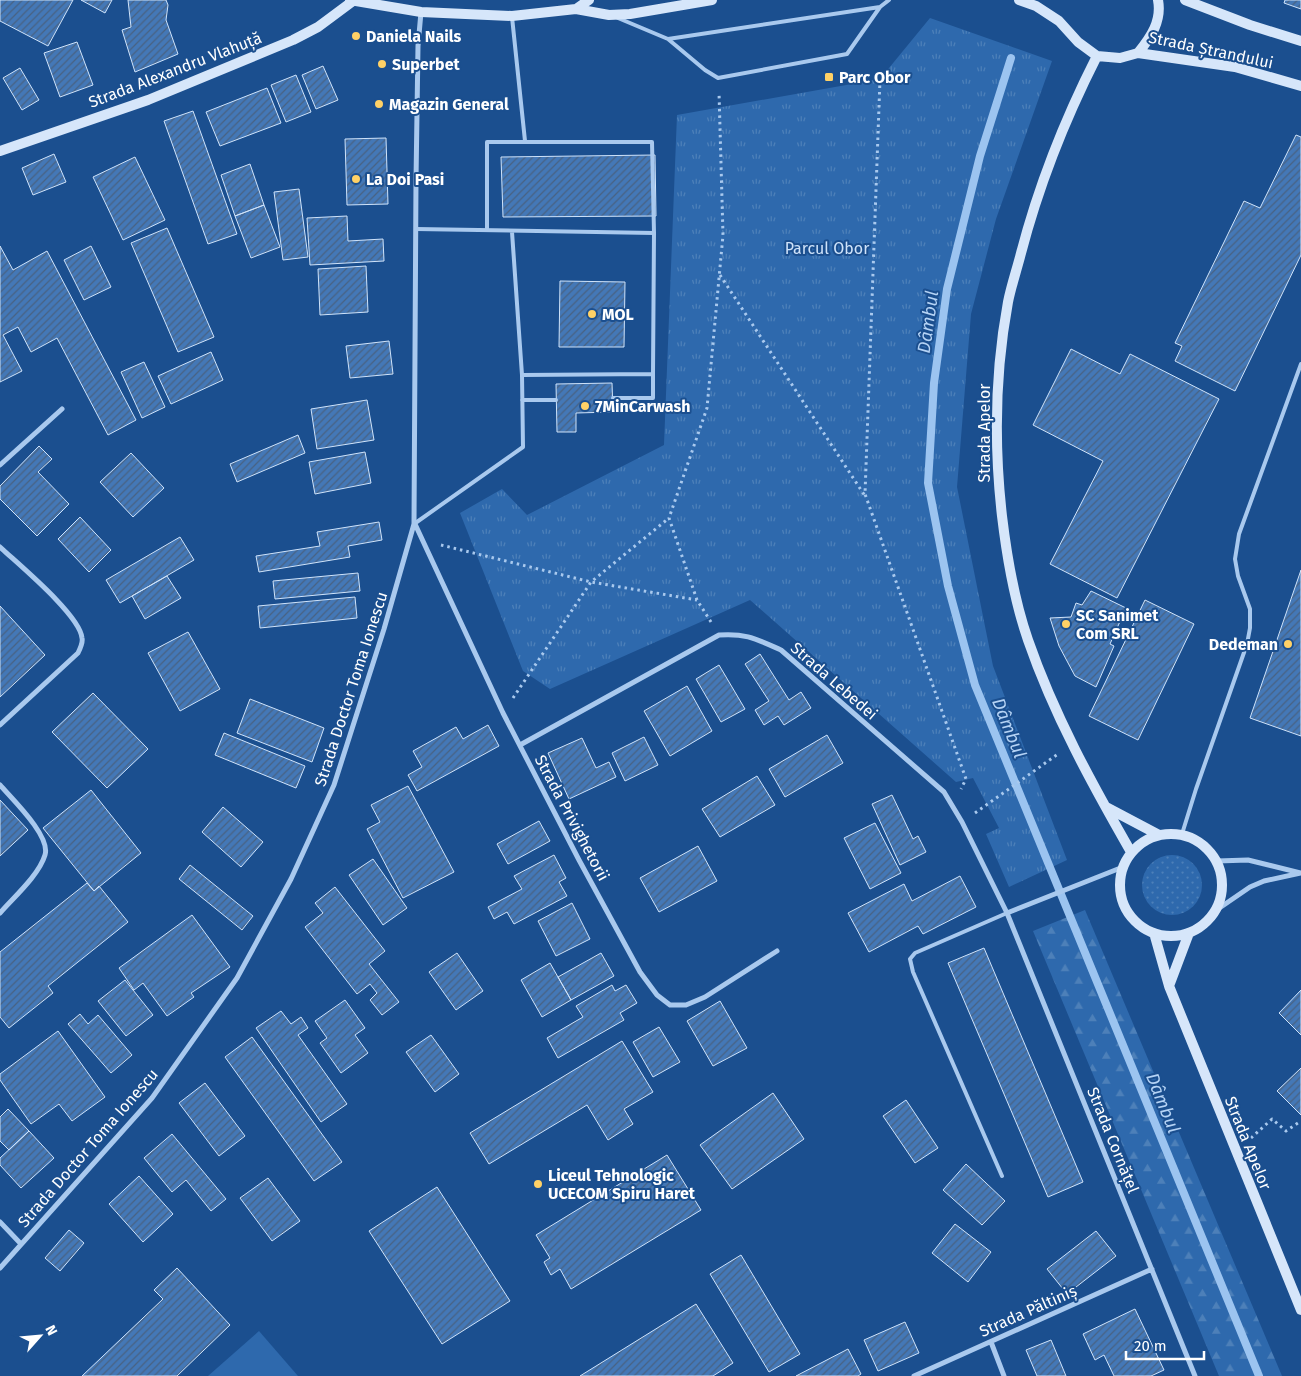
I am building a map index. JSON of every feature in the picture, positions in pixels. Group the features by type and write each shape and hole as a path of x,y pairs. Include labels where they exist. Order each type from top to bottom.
{"street":[{"path":"576,8 589,0"},
{"path":"351,1 421,12 512,16 576,8 608,14 630,14 712,0"},
{"path":"1020,0 1036,6 1059,21 1078,42 1097,56 1120,58 1138,53"},
{"name":"Strada Ștrandului","path":"1138,53 1153,34 1160,11 1158,0"},
{"name":"Strada Ștrandului","path":"1185,0 1250,26 1301,41"},
{"name":"Strada Alexandru Vlahuță","path":"0,151 148,100 293,40 318,27 351,1"},
{"name":"Strada Doctor Toma Ionescu","path":"0,1268 152,1098 237,978 292,879 334,786 384,629 414,524 418,46 421,12"},
{"name":"Strada Ștrandului","path":"1138,53 1235,67 1301,86"},
{"name":"Strada Apelor","path":"1097,56 1060,133 1045,173 1008,301 1001,351 997,428 998,482 1012,582 1027,638 1045,686 1105,807 1131,852"},
{"path":"0,465 62,409"},
{"name":"Strada Privighetorii","path":"414,524 503,713 635,964 657,995 670,1005 686,1005 705,997 777,951"},
{"path":"0,547 65,609 77,624 83,639 78,653 0,725"},
{"name":"Strada Lebedei","path":"520,745 719,635 738,634 754,638 780,650 944,792 962,822 1006,913"},
{"path":"0,785 34,822 44,842 46,853 38,870 0,913"},
{"path":"1105,807 1158,835"},
{"path":"1215,911 1222,895 1222,878 1217,861 1208,849 1196,840 1182,834 1158,835 1144,841 1131,852 1123,866 1120,882 1122,898 1128,913 1140,925 1154,933 1171,936 1189,933 1204,924 1215,911 1237,894 1250,887 1264,881 1301,873"},
{"path":"1217,861 1248,860 1301,873"},
{"path":"1006,913 1123,866"},
{"name":"Strada Cornățel","path":"1006,913 1195,1376"},
{"name":"Strada Apelor","path":"1154,933 1169,986 1234,1151 1301,1310"},
{"path":"1169,986 1189,933"},
{"path":"0,1222 21,1244"},
{"name":"Strada Păltiniș","path":"914,1376 1152,1269"},
{"path":"991,1342 1004,1376"}],"lane":[{"path":"608,14 668,39 705,70 718,78 847,54 880,7 888,0"},
{"path":"668,39 880,7"},
{"path":"512,16 525,142"},
{"path":"487,230 487,142 652,142 654,233 653,398 613,398"},
{"path":"416,229 654,233"},
{"path":"414,524 523,447 522,375 512,232"},
{"path":"1182,834 1247,644 1250,628 1250,609 1238,576 1235,559 1239,534 1301,364"},
{"path":"522,375 653,374"},
{"path":"522,400 556,400"},
{"path":"1002,1176 913,972 910,960 915,953 1006,913"}],"path":[{"path":"503,713 591,582 669,518 707,408 723,235 718,78"},
{"path":"880,79 865,494 966,779 953,805"},
{"path":"720,275 866,498"},
{"path":"669,518 697,600 719,635"},
{"path":"421,540 591,582 697,600"},
{"path":"962,822 1041,766"},
{"path":"1234,1151 1272,1119 1286,1131 1301,1121"}],"green space":[{"name":"Parcul Obor","path":"930,18 1052,61 996,219 971,314 957,487 993,666 1067,860 1009,887 986,834 999,828 973,778 956,782 750,600 550,689 523,671 460,513 502,489 527,515 664,445 677,115 880,79"},
{"path":"1166,855 1178,855 1194,863 1200,873 1202,885 1200,897 1194,907 1178,915 1166,915 1150,907 1142,891 1142,879 1150,863"},
{"path":"1085,910 1282,1376 1219,1376 1033,931"},
{"path":"259,1331 298,1376 208,1376"}],"building":[{"path":"0,0 73,0 48,46 0,21"},
{"path":"81,0 112,0 105,13"},
{"path":"128,0 166,0 168,5 166,20 178,54 135,72 122,30 131,27"},
{"path":"1285,0 1301,0 1301,9 1284,3"},
{"path":"77,42 93,85 60,97 44,53"},
{"path":"323,66 338,100 316,109 302,75"},
{"path":"20,68 39,100 22,110 3,78"},
{"path":"296,75 311,112 286,122 271,85"},
{"path":"267,88 281,123 220,146 206,112"},
{"path":"193,111 237,234 208,244 164,121"},
{"path":"1296,135 1301,137 1301,255 1235,391 1175,361 1182,346 1175,343 1244,201 1260,208"},
{"path":"386,138 388,204 347,205 345,139"},
{"path":"54,154 66,182 33,195 22,168"},
{"path":"655,155 656,216 503,217 501,157"},
{"path":"135,157 165,220 123,240 93,177"},
{"path":"250,164 264,205 235,216 221,175"},
{"path":"299,189 308,257 283,260 274,192"},
{"path":"264,205 280,247 251,258 235,216"},
{"path":"347,216 348,241 383,239 384,261 310,265 307,218"},
{"path":"167,228 214,337 178,352 131,243"},
{"path":"0,246 13,270 47,251 136,420 108,435 57,338 31,352 18,327 3,335 22,371 0,382"},
{"path":"91,246 111,287 84,300 64,260"},
{"path":"366,266 368,312 320,315 318,269"},
{"name":"MOL","path":"560,281 625,282 624,347 559,347"},
{"path":"389,341 393,374 350,378 346,346"},
{"path":"1071,349 1120,374 1130,354 1219,399 1117,598 1050,564 1103,461 1033,425"},
{"path":"211,352 223,380 171,404 158,376"},
{"path":"144,362 165,407 142,418 121,372"},
{"name":"7MinCarwash","path":"612,383 613,412 576,413 576,432 557,432 556,384"},
{"path":"367,400 374,440 317,449 311,409"},
{"path":"298,435 305,453 237,482 230,464"},
{"path":"39,446 52,459 38,472 69,504 37,536 0,499 0,486"},
{"path":"365,452 371,483 315,494 309,462"},
{"path":"131,453 164,488 133,517 100,482"},
{"path":"80,517 111,550 89,572 58,539"},
{"path":"379,522 382,540 348,546 350,557 259,572 256,556 320,546 317,532"},
{"path":"180,537 194,560 120,603 106,580"},
{"name":"Dedeman","path":"1301,570 1301,736 1250,718"},
{"path":"358,573 360,591 275,599 273,581"},
{"path":"167,576 181,598 145,619 132,596"},
{"path":"1091,591 1126,608 1110,644 1114,646 1096,687 1075,676 1059,646 1050,618 1071,617 1076,603 1082,605"},
{"path":"355,597 357,618 260,628 258,606"},
{"path":"1145,600 1194,624 1138,740 1089,716"},
{"path":"0,606 45,655 0,697"},
{"path":"188,632 220,689 180,711 148,653"},
{"path":"760,654 789,700 801,692 811,708 784,725 778,716 764,725 755,710 769,701 745,664"},
{"path":"719,665 745,709 721,722 696,679"},
{"path":"687,686 712,731 670,756 644,711"},
{"path":"93,693 148,749 107,788 52,732"},
{"path":"250,699 324,728 312,762 237,733"},
{"path":"488,725 499,746 417,791 408,775 422,767 413,751 456,727 463,739"},
{"path":"224,733 305,766 296,788 215,755"},
{"path":"827,735 843,763 785,797 769,769"},
{"path":"644,737 658,765 625,781 612,753"},
{"path":"582,738 596,768 609,762 616,777 569,799 548,753"},
{"path":"757,776 775,805 720,837 702,809"},
{"path":"408,786 454,872 403,898 367,829 380,822 371,805"},
{"path":"91,790 141,853 94,891 43,828"},
{"path":"892,795 913,839 918,836 926,852 900,865 872,804"},
{"path":"0,800 28,830 0,856"},
{"path":"223,807 263,842 241,867 202,832"},
{"path":"539,821 550,841 508,864 497,844"},
{"path":"875,823 901,873 870,889 844,838"},
{"path":"698,846 717,881 659,912 640,878"},
{"path":"554,855 566,878 559,882 567,896 514,924 507,912 494,919 488,907 522,889 514,876"},
{"path":"373,859 407,908 383,925 349,875"},
{"path":"190,865 253,916 242,930 179,879"},
{"path":"960,876 976,907 923,934 918,926 869,952 848,913 904,884 912,901"},
{"path":"87,883 94,891 99,886 128,922 48,986 53,993 9,1028 0,1017 0,952"},
{"path":"335,887 385,951 369,964 399,1002 382,1015 370,1000 377,993 370,984 357,994 305,927 323,913 315,903"},
{"path":"572,903 590,939 556,956 538,921"},
{"path":"192,915 230,967 191,993 194,997 167,1016 143,983 134,990 119,968"},
{"path":"984,948 1083,1182 1048,1197 948,963"},
{"path":"457,953 483,991 456,1010 429,972"},
{"path":"601,953 614,976 571,1000 558,977"},
{"path":"550,963 571,1000 542,1017 521,980"},
{"path":"125,980 153,1015 126,1036 98,1001"},
{"path":"612,985 615,991 626,985 637,1003 620,1013 624,1020 558,1058 547,1038 583,1017 576,1006"},
{"path":"1301,990 1301,1035 1279,1013"},
{"path":"345,1000 365,1028 355,1035 368,1053 341,1073 320,1043 327,1038 315,1021"},
{"path":"720,1001 747,1048 713,1066 687,1021"},
{"path":"281,1011 291,1024 301,1017 308,1028 298,1035 347,1104 321,1122 256,1028"},
{"path":"80,1014 88,1024 98,1015 132,1055 111,1073 68,1024"},
{"path":"659,1027 680,1062 653,1077 633,1042"},
{"path":"58,1031 105,1097 72,1121 59,1104 31,1124 0,1080 0,1074"},
{"path":"431,1035 459,1074 435,1092 406,1052"},
{"path":"252,1037 342,1162 314,1181 225,1057"},
{"path":"622,1041 653,1092 624,1109 633,1124 608,1140 587,1105 489,1164 470,1133"},
{"path":"1301,1068 1301,1115 1277,1091"},
{"path":"205,1083 245,1136 219,1156 179,1103"},
{"path":"773,1093 804,1139 732,1189 700,1145"},
{"path":"906,1100 938,1148 915,1163 883,1116"},
{"path":"8,1109 29,1131 9,1150 0,1141 0,1117"},
{"path":"29,1131 54,1158 21,1188 0,1165 0,1158"},
{"path":"172,1134 226,1199 211,1211 186,1180 172,1192 144,1158"},
{"path":"667,1155 701,1210 571,1289 560,1269 551,1275 544,1262 550,1258 536,1235"},
{"path":"966,1164 1005,1201 982,1225 943,1190"},
{"path":"139,1176 173,1214 143,1242 109,1204"},
{"path":"268,1178 300,1221 272,1241 240,1198"},
{"path":"437,1187 510,1301 442,1344 369,1231"},
{"path":"955,1224 991,1252 968,1282 932,1253"},
{"path":"69,1230 84,1243 60,1271 45,1258"},
{"path":"1096,1231 1116,1256 1067,1294 1047,1269"},
{"path":"741,1255 800,1354 769,1372 710,1274"},
{"path":"177,1268 230,1325 177,1376 82,1376 163,1299 154,1290"},
{"path":"696,1304 733,1363 713,1376 580,1376"},
{"path":"1135,1309 1164,1370 1151,1376 1114,1376 1104,1355 1095,1360 1083,1334"},
{"path":"905,1322 919,1353 878,1371 864,1340"},
{"path":"1051,1340 1066,1376 1037,1376 1026,1350"},
{"path":"848,1349 861,1374 858,1376 796,1376"}],"waterway":[{"name":"Dâmbul","path":"1011,58 980,156 947,289 934,383 928,483 948,586 975,685 1259,1376"}],"place":[{"name":"Daniela Nails","path":"356,36"},
{"name":"Superbet","path":"382,64"},
{"name":"Parc Obor","path":"829,77"},
{"name":"Magazin General","path":"379,104"},
{"name":"La Doi Pasi","path":"356,179"},
{"name":"MOL","path":"592,314"},
{"name":"7MinCarwash","path":"585,406"},
{"name":"SC Sanimet Com SRL","path":"1066,624"},
{"name":"Dedeman","path":"1288,644"},
{"name":"Liceul Tehnologic UCECOM Spiru Haret","path":"538,1184"}]}
